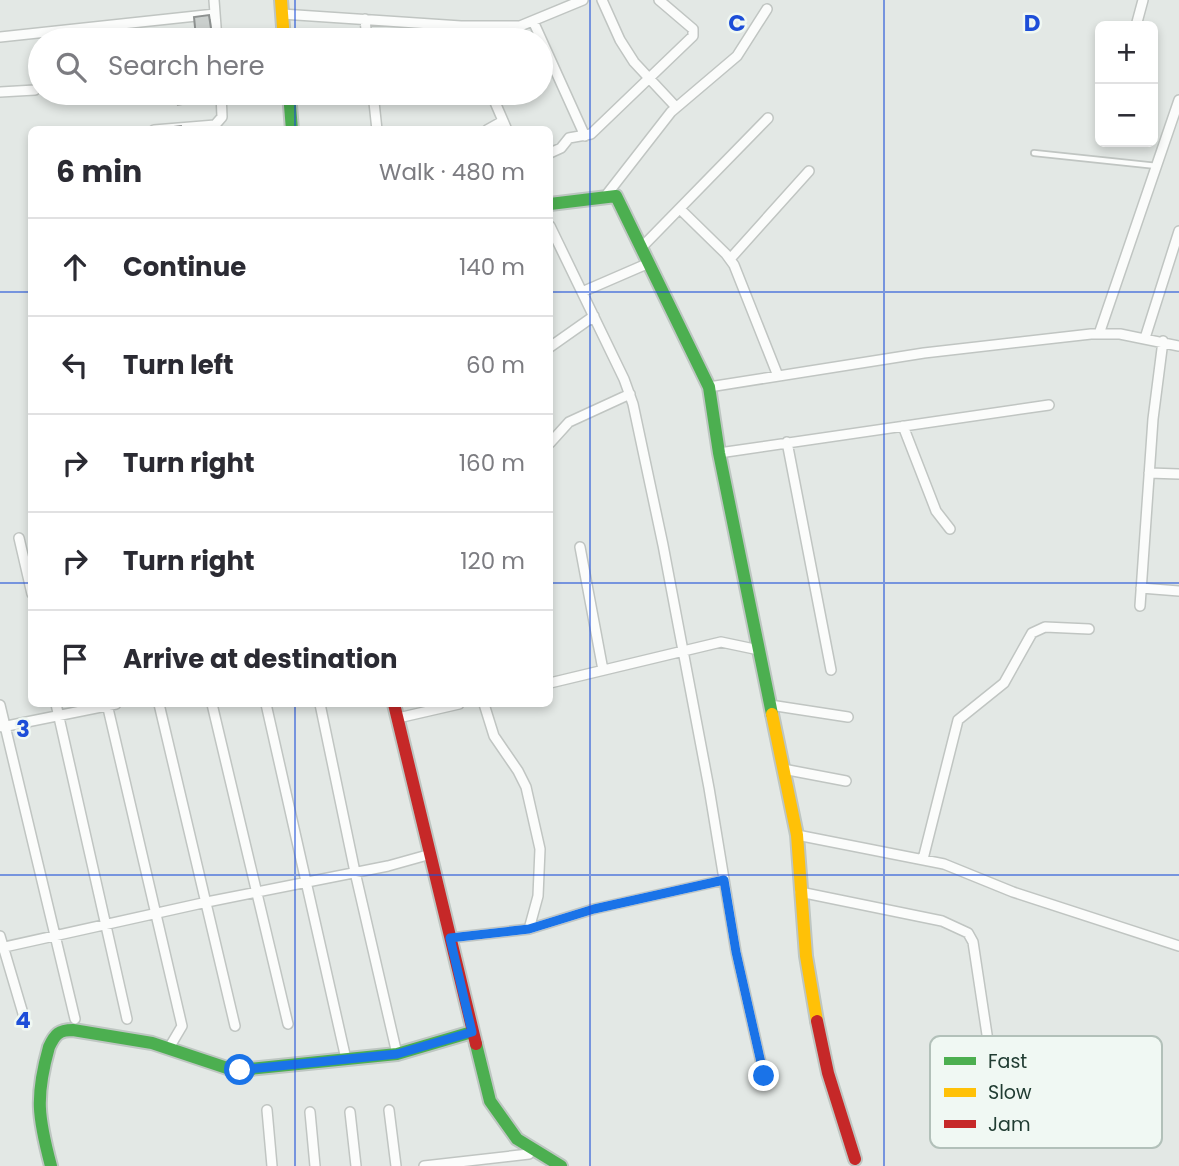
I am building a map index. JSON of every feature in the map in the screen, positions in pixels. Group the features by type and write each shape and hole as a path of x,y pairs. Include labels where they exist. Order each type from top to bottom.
{"street":[{"path":"214,0 216,28"},
{"path":"281,0 283,28"},
{"path":"282,14 461,26 512,26 533,21 583,0"},
{"path":"602,0 620,40 634,62 676,107"},
{"path":"553,152 561,148 569,138 591,134 693,37 695,33 659,0"},
{"path":"1137,21 1143,0"},
{"path":"604,198 676,107 737,56 767,9"},
{"path":"81,28 215,13"},
{"path":"365,19 366,28"},
{"path":"533,21 536,28"},
{"path":"0,37 28,34"},
{"path":"553,65 585,136"},
{"path":"0,92 28,90"},
{"path":"1099,334 1176,117 1179,100"},
{"path":"203,126 215,125 222,117 221,105"},
{"path":"290,105 292,126"},
{"path":"374,105 377,126"},
{"path":"496,105 505,125"},
{"path":"641,248 768,118"},
{"path":"730,259 809,171"},
{"path":"553,204 616,196 709,387 719,453 797,835 806,956 820,1038 855,1159"},
{"path":"680,209 730,259 778,376"},
{"path":"1145,338 1179,231"},
{"path":"553,232 630,394 663,545 736,952 764,1076"},
{"path":"582,292 649,263"},
{"path":"553,344 593,316"},
{"path":"709,387 924,353 1099,334 1145,338 1179,345"},
{"path":"1140,606 1149,473 1163,341"},
{"path":"553,440 569,422 630,394"},
{"path":"719,453 1049,405"},
{"path":"902,426 936,511 950,529"},
{"path":"788,442 831,670"},
{"path":"1149,473 1179,474"},
{"path":"19,538 28,577"},
{"path":"580,547 603,670"},
{"path":"1141,588 1179,591"},
{"path":"923,859 961,717 985,701 1004,683 1032,633 1048,626 1089,629"},
{"path":"553,681 721,642 760,650"},
{"path":"0,705 2,727 75,1019"},
{"path":"770,705 848,717"},
{"path":"57,707 127,1019"},
{"path":"2,727 96,707"},
{"path":"111,707 182,1026 169,1048"},
{"path":"160,707 236,1026"},
{"path":"213,707 288,1024"},
{"path":"267,707 346,1059"},
{"path":"321,707 397,1054"},
{"path":"395,707 490,1101 528,1150 561,1166"},
{"path":"398,718 446,707"},
{"path":"485,707 494,736 526,787 540,849 538,896 529,929"},
{"path":"783,769 846,782"},
{"path":"797,835 923,859 1179,946"},
{"path":"1,948 207,901 388,866 431,854"},
{"path":"450,938 529,929 594,909 724,880"},
{"path":"800,892 942,921 968,933 973,942 987,1036"},
{"path":"0,936 1,948 24,1017"},
{"path":"51,1166 39,1119 39,1103 49,1047 57,1033 73,1030 152,1043 233,1069 397,1054 472,1032"},
{"path":"267,1110 272,1166"},
{"path":"389,1110 396,1166"},
{"path":"310,1112 316,1166"},
{"path":"350,1112 356,1166"},
{"path":"424,1166 528,1150"},
{"path":"528,1150 530,1166"}],"lane":[{"path":"1034,153 1157,166"}],"building":[{"path":"209,15 211,28 195,28 194,17"}],"traffic: fast":[{"path":"290,105 292,126"},
{"path":"553,204 616,196 709,387 719,453 772,714"},
{"path":"51,1166 43,1134 40,1094 49,1047 56,1036 64,1031 73,1030 152,1043 240,1070 397,1054 472,1032"},
{"path":"476,1044 490,1101 517,1139 561,1166"}],"traffic: slow":[{"path":"281,0 283,28"},
{"path":"772,714 797,835 806,956 817,1021"}],"traffic: jam":[{"path":"395,707 476,1044"},
{"path":"817,1021 828,1073 855,1159"}],"route":[{"path":"240,1070 405,1053 472,1032 450,938 529,929 594,909 724,880 736,952 764,1076"}]}
